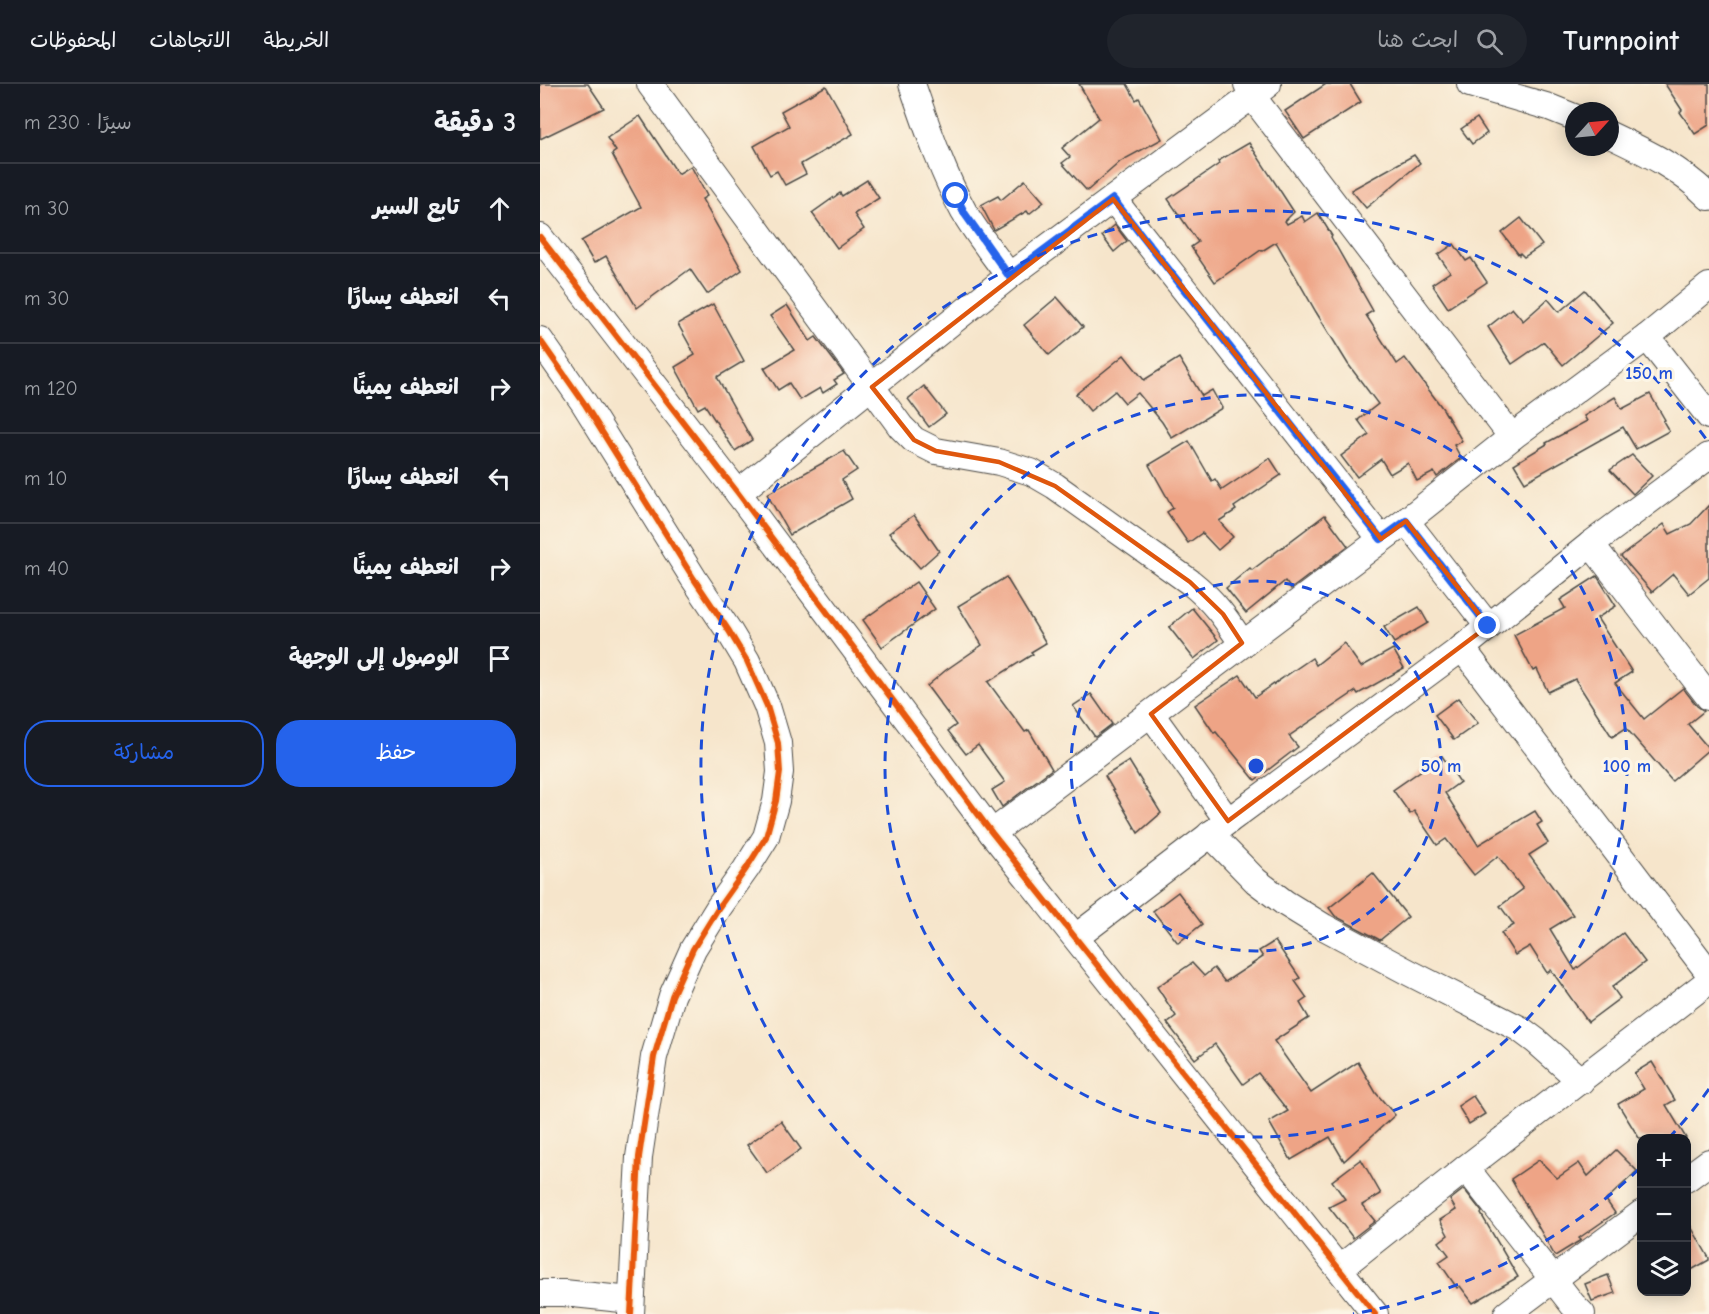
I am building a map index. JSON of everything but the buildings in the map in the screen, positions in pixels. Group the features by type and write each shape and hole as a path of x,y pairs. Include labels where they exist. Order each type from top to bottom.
{"street":[{"path":"650,84 901,427 914,440 936,452 999,462 1030,472 1055,486 1208,596 1223,614 1242,644"},
{"path":"912,84 934,144 965,214 1009,276"},
{"path":"1470,84 1565,113"},
{"path":"738,493 1009,276 1256,88 1512,436"},
{"path":"1619,139 1677,170 1709,197"},
{"path":"1113,199 1381,539"},
{"path":"540,237 738,493 992,834 1375,1314"},
{"path":"992,834 1406,521 1512,436 1647,337 1709,286"},
{"path":"1647,337 1709,416"},
{"path":"540,340 584,403 747,661 767,706 778,743 780,772 776,801 766,837 693,949 672,996 654,1057 639,1157 631,1307 564,1293 540,1293"},
{"path":"1076,937 1219,827 1462,648 1592,544 1709,456"},
{"path":"1406,521 1488,626"},
{"path":"1592,544 1709,697"},
{"path":"1462,648 1709,973"},
{"path":"1151,714 1219,827 1256,880 1285,903 1343,937 1520,1029 1581,1081"},
{"path":"1340,1268 1709,981"},
{"path":"1691,1175 1709,1162"},
{"path":"1466,1168 1582,1314"},
{"path":"1507,1314 1637,1216"}],"highlighted area":[{"path":"1113,199 1381,539 1406,521 1488,626 1228,821 1151,714 1242,643 1223,614 1190,582 1055,486 999,462 936,451 914,440 872,387"}],"cycle path":[{"path":"540,237 738,493 992,833 1375,1314"},
{"path":"540,340 584,403 747,661 767,706 778,743 780,772 776,801 766,837 693,949 672,996 654,1057 639,1157 631,1314"}],"route":[{"path":"956,196 965,214 1009,276 1113,199 1381,539 1406,521 1488,626"}]}
